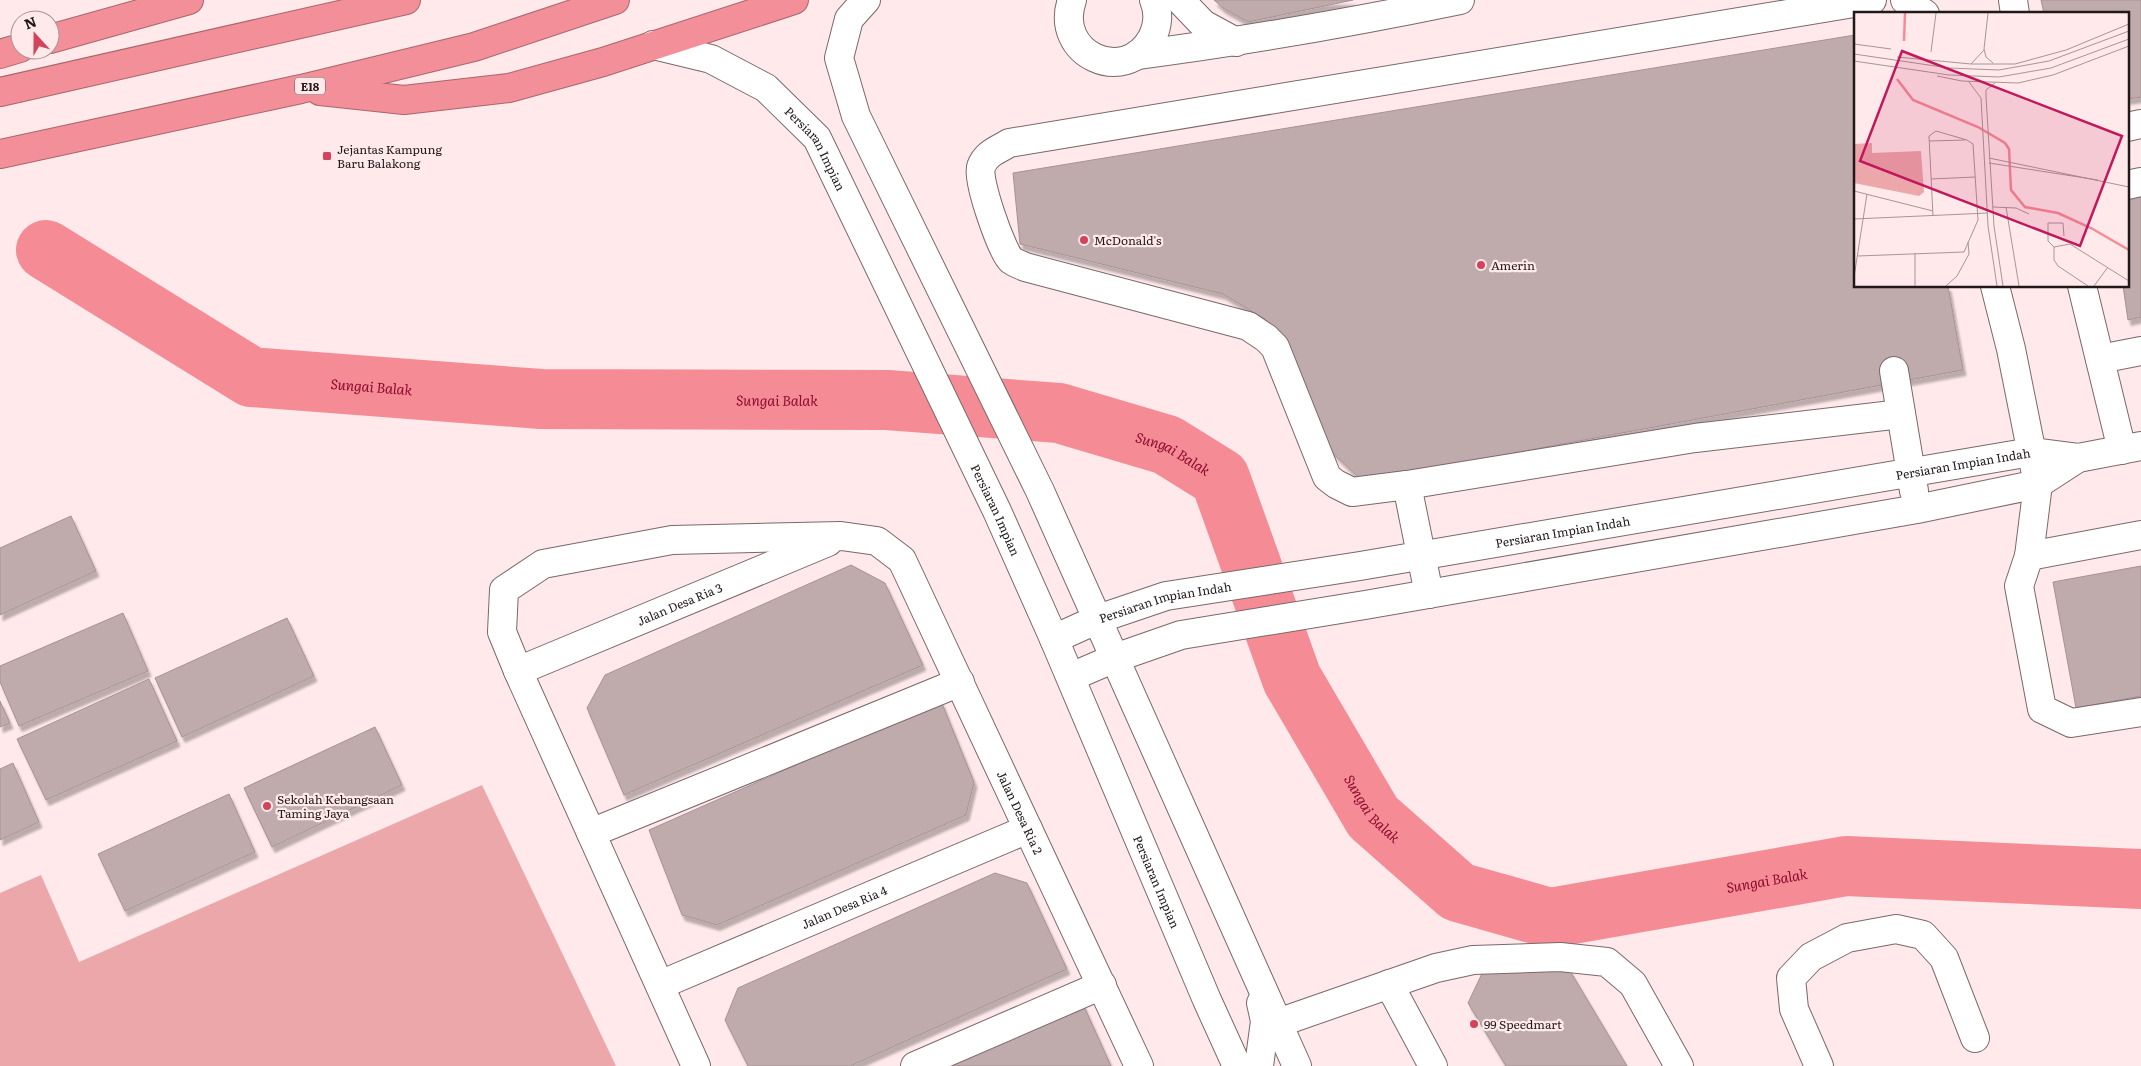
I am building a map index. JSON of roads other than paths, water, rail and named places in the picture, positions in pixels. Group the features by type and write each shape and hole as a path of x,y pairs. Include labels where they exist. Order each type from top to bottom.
{"highway":[{"path":"60,36 189,0"},
{"path":"0,92 406,0"},
{"name":"E18","path":"0,154 301,89 474,47 615,0"},
{"path":"301,89 404,100 509,88 794,0"}],"street":[{"path":"866,0 849,19 840,58 854,108 962,336 1040,491 1297,1066"},
{"path":"1072,0 1068,10 1068,25 1073,39 1082,50 1094,58 1109,62 1124,61 1137,55 1236,42 1361,20 1460,0"},
{"path":"1137,55 1148,45 1155,32 1158,17 1154,0"},
{"path":"1180,0 1203,24 1236,42"},
{"path":"1361,20 1386,0"},
{"path":"1872,0 1010,143 988,155 980,168 982,187 986,199 1005,252 1012,261 1025,267 1248,326 1266,338 1275,347 1328,477 1336,484 1352,492 1407,485 1695,438 1901,414"},
{"path":"1905,0 1922,12"},
{"name":"Persiaran Impian","path":"653,45 711,60 766,88 817,138 996,510 1054,638 1207,1000 1237,1066"},
{"path":"2128,127 2141,124"},
{"path":"2128,185 2141,182"},
{"path":"1996,288 2011,349 2038,484 2029,556 2019,586 2042,709 2071,723 2141,712"},
{"path":"2082,288 2100,359 2131,448"},
{"path":"2100,359 2141,352"},
{"path":"1894,371 1917,509"},
{"name":"Persiaran Impian Indah","path":"1054,638 1098,619 1166,596 1360,566 2031,452 2078,458 2131,448"},
{"name":"Persiaran Impian Indah","path":"1071,677 1115,658 1181,635 1366,605 1917,509 2038,484 2078,458"},
{"path":"1407,485 1429,594"},
{"path":"2029,556 2141,535"},
{"path":"696,1066 502,632 504,590 543,564 672,540 841,536"},
{"name":"Jalan Desa Ria 2","path":"841,536 877,540 902,560 1139,1066"},
{"name":"Jalan Desa Ria 3","path":"518,671 841,536"},
{"path":"591,833 960,682"},
{"name":"Jalan Desa Ria 4","path":"660,985 1028,829"},
{"path":"1819,1066 1794,1009 1791,978 1811,957 1847,938 1896,929 1923,935 1944,958 1975,1038"},
{"path":"1278,1024 1436,968 1473,960 1560,957 1607,962 1633,984 1679,1066"},
{"path":"1255,974 1265,1021 1259,1066"},
{"path":"1389,984 1433,1066"},
{"path":"915,1066 1102,985"}],"waterway":[{"name":"Sungai Balak","path":"46,250 251,377 541,399 887,400 1059,413 1167,445 1220,478 1292,679 1373,817 1458,892 1550,918 1846,866 2141,879"}],"place":[{"name":"Jejantas Kampung Baru Balakong","path":"327,156"},
{"name":"McDonald's","path":"1084,240"},
{"name":"Amerin","path":"1481,265"},
{"name":"Sekolah Kebangsaan Taming Jaya","path":"267,806"},
{"name":"99 Speedmart","path":"1474,1024"}]}
